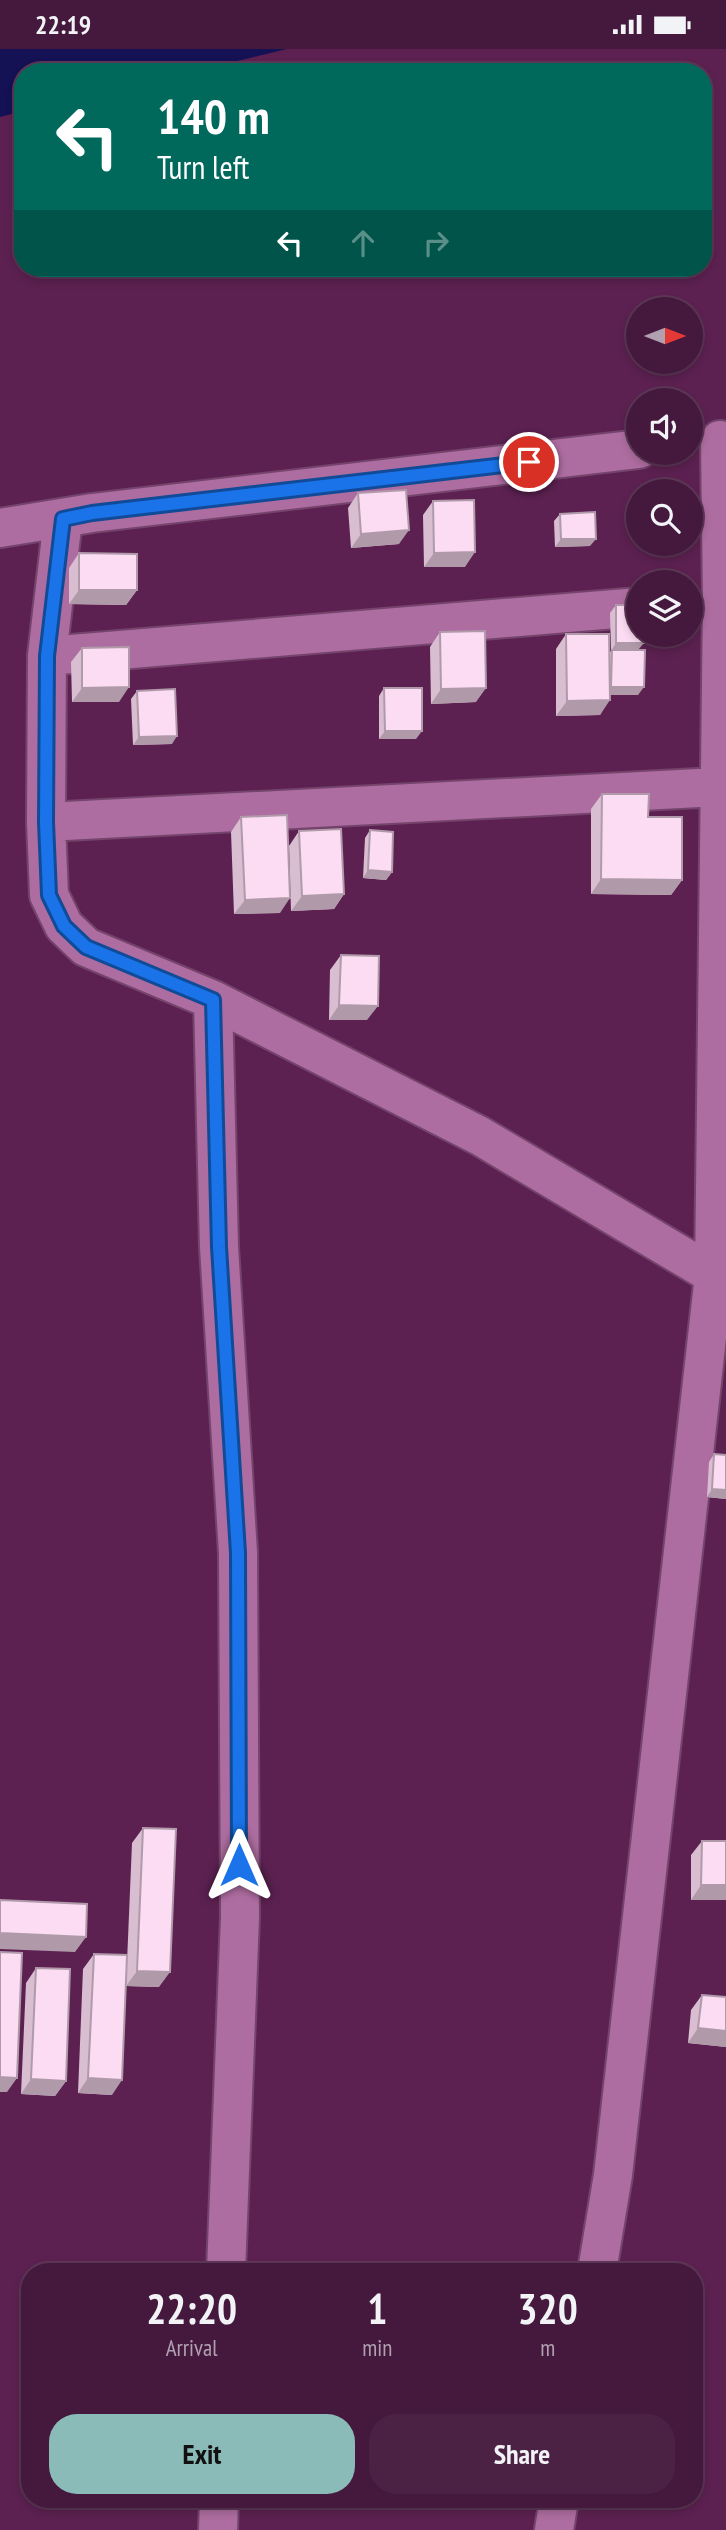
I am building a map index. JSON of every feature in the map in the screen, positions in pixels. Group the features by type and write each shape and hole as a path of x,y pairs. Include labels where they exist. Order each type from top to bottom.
{"street":[{"path":"598,2263 613,2175 713,1275 718,787 706,602 713,441"},
{"path":"0,529 106,511 626,451"},
{"path":"63,519 47,656 46,822 49,895 64,926 86,947 213,1000 480,1136 713,1275"},
{"path":"47,656 626,608"},
{"path":"46,822 718,787"},
{"path":"213,1000 219,1247 238,1553 240,1917 226,2263"},
{"path":"218,2530 219,2508"},
{"path":"554,2530 558,2508"}],"shaded area":[{"path":"0,49 287,49 229,63 14,63 14,113 0,117"}],"building":[{"path":"406,490 409,530 361,534 358,493"},
{"path":"474,500 475,552 434,553 433,501"},
{"path":"595,512 596,539 561,539 560,514"},
{"path":"79,553 137,554 137,590 79,590"},
{"path":"616,605 626,605 626,643 616,643"},
{"path":"485,631 486,688 441,689 440,632"},
{"path":"566,634 609,634 610,700 567,701"},
{"path":"129,647 129,687 82,688 82,648"},
{"path":"612,650 645,650 644,687 611,687"},
{"path":"384,688 422,688 422,731 385,731"},
{"path":"175,689 177,736 139,737 137,691"},
{"path":"602,794 649,794 648,817 682,817 682,880 601,879"},
{"path":"287,815 290,898 245,900 241,817"},
{"path":"341,829 344,894 302,896 299,831"},
{"path":"370,830 393,832 392,872 368,870"},
{"path":"341,955 379,956 378,1006 339,1005"},
{"path":"714,1454 726,1455 726,1490 712,1489"},
{"path":"143,1828 176,1829 170,1972 137,1971"},
{"path":"702,1841 726,1841 726,1885 701,1885"},
{"path":"0,1900 87,1904 86,1937 0,1933"},
{"path":"0,1952 22,1953 17,2078 0,2077"},
{"path":"94,1954 127,1955 122,2080 88,2078"},
{"path":"36,1968 70,1969 66,2081 31,2079"},
{"path":"702,1995 726,1997 726,2031 698,2028"}],"route":[{"path":"239,1865 238,1553 219,1247 213,1000 86,947 64,926 49,895 46,822 47,656 63,519 92,513 529,462"}]}
